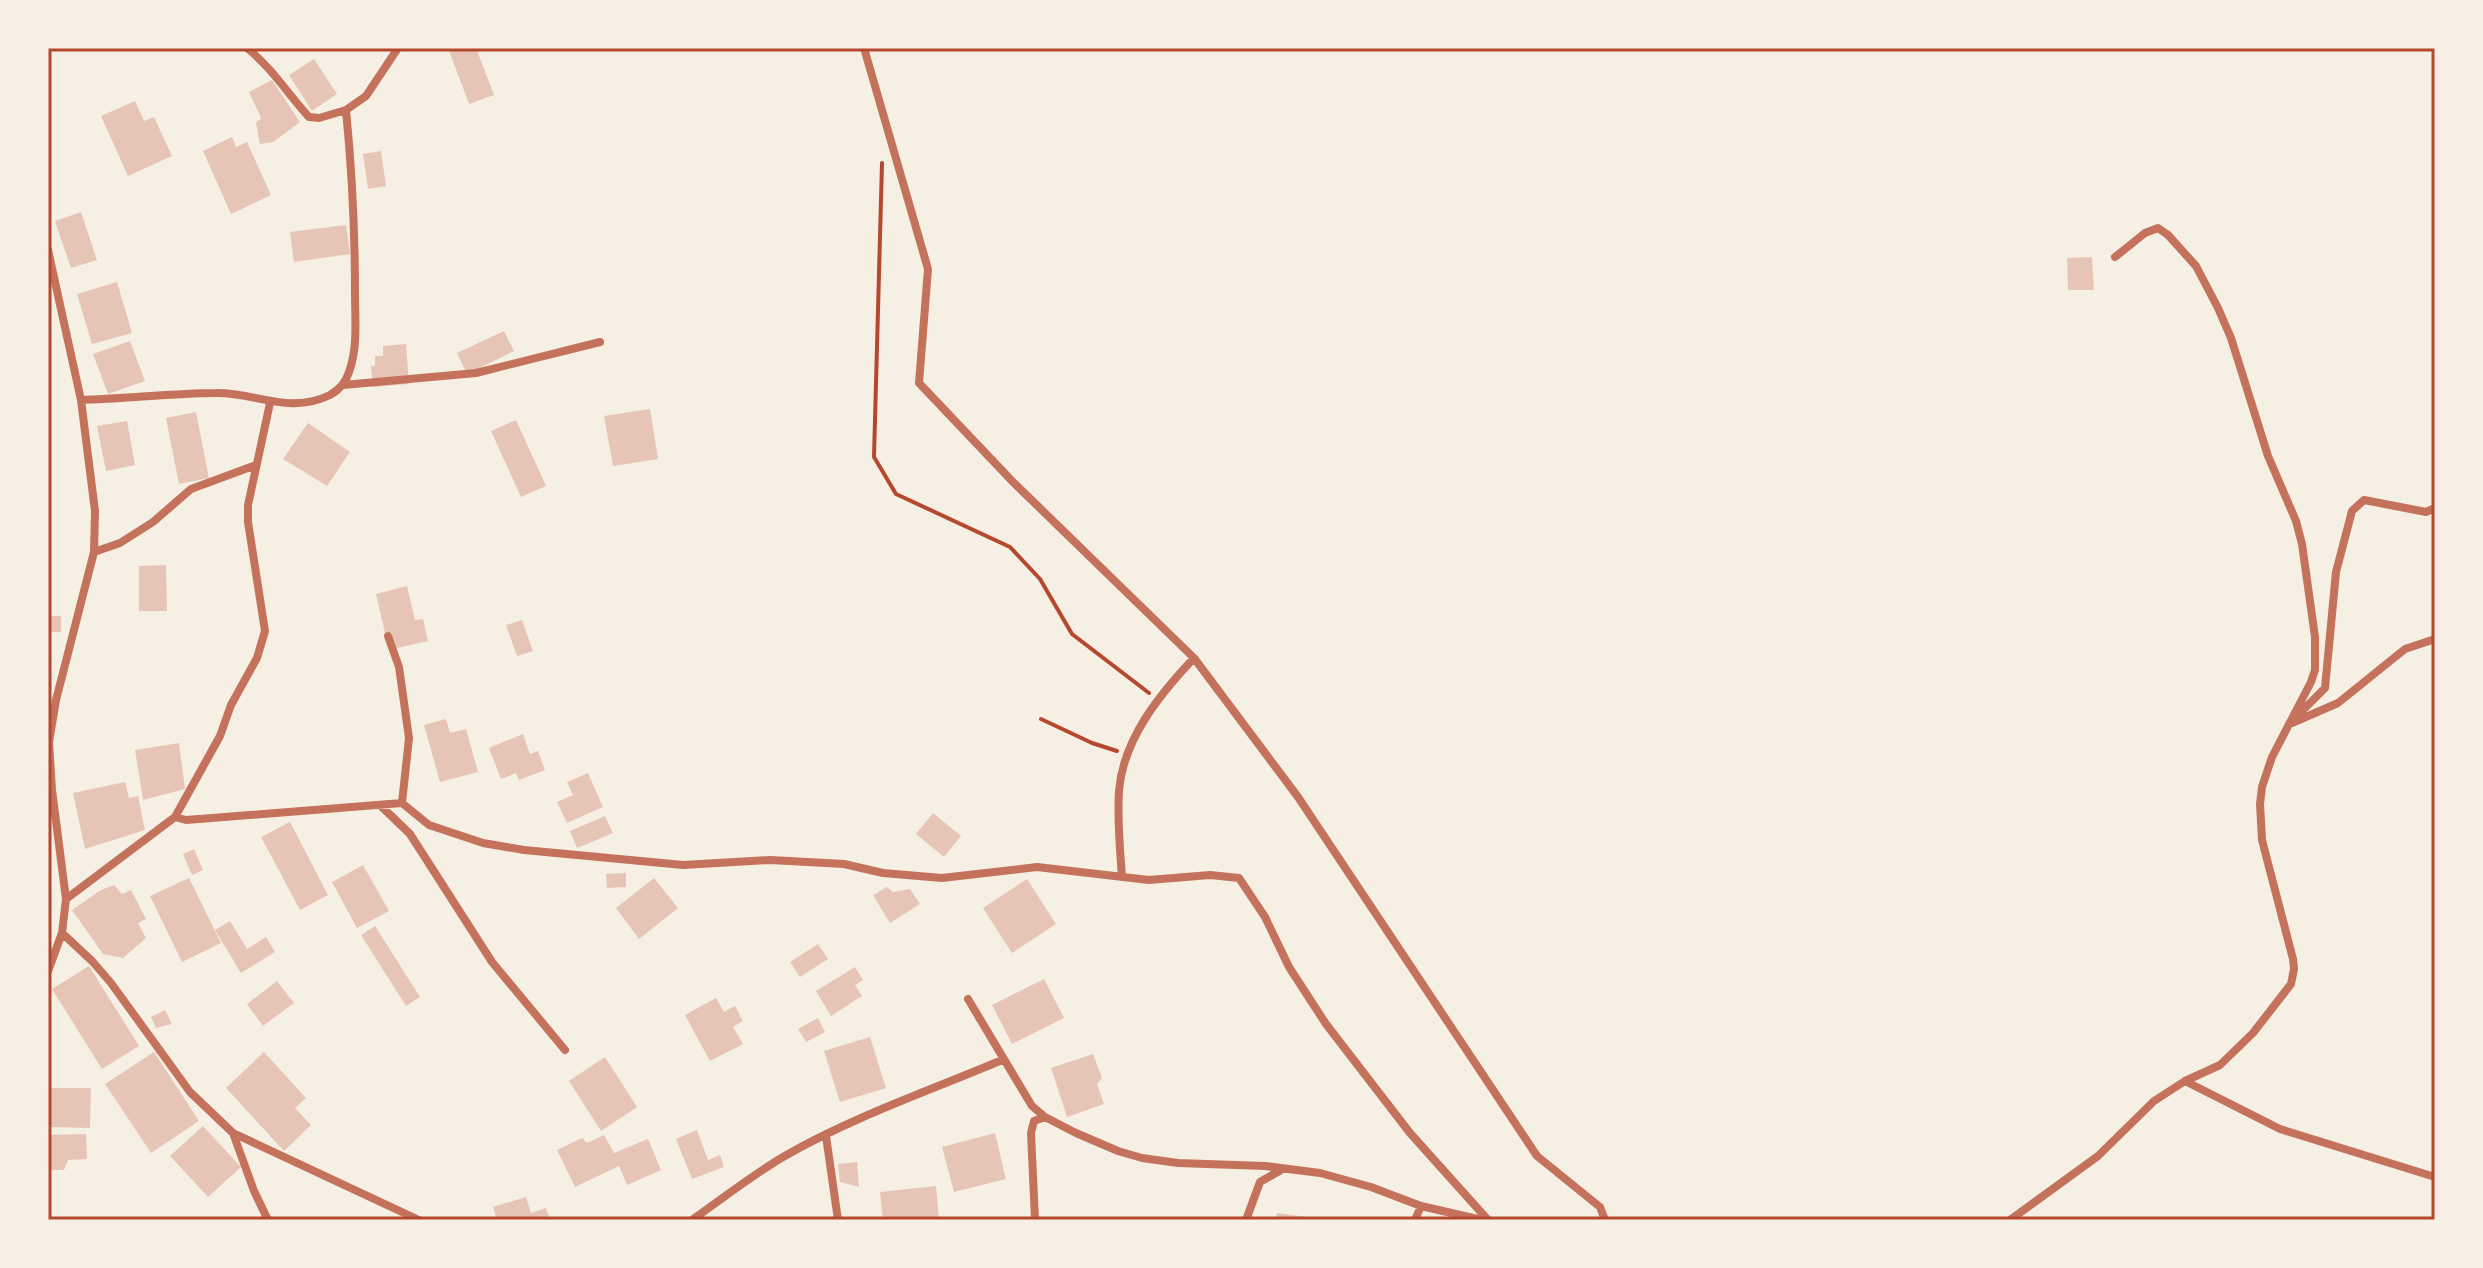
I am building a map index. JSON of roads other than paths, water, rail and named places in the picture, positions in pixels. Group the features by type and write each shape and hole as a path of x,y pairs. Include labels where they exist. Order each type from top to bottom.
{"street":[{"path":"247,48 285,83 288,93 309,117 319,118 346,110 366,96 398,48"},
{"path":"864,48 928,269 919,383 1013,482 1194,658 1298,797 1537,1156 1600,1207 1605,1220"},
{"path":"343,385 353,356 355,313 354,183 346,110"},
{"path":"2010,1220 2098,1156 2154,1101 2185,1081 2220,1065 2253,1033 2291,984 2294,969 2262,840 2260,804 2266,773 2315,670 2311,601 2296,521 2268,456 2225,323 2196,266 2163,230 2152,229 2115,257"},
{"path":"48,250 81,400 92,479 94,552 56,700 49,742 66,899 62,933 48,971"},
{"path":"81,400 217,392 241,394 270,403 321,398 343,385 476,373 600,342"},
{"path":"66,899 175,817 220,736 231,705 257,658 265,631 248,522 256,465 270,403"},
{"path":"94,552 120,543 153,522 191,489 256,465"},
{"path":"2288,725 2325,688 2336,572 2352,511 2364,500 2426,512 2435,508"},
{"path":"388,636 399,667 409,738 402,803"},
{"path":"2288,725 2338,703 2405,649 2435,639"},
{"path":"1122,877 1119,789 1127,753 1157,700 1194,658"},
{"path":"175,817 186,820 402,803 429,825 483,843 524,850 683,865 770,860 844,864 883,873 942,878 1037,867 1149,880 1210,875 1239,878 1265,917 1289,967 1326,1024 1410,1133 1485,1220"},
{"path":"380,805 410,834 492,962 565,1050"},
{"path":"62,933 111,983 190,1092 233,1133 419,1220"},
{"path":"968,999 1032,1106 1045,1117 1108,1147 1151,1160 1302,1170 1342,1178 1421,1206 1485,1220"},
{"path":"692,1220 781,1158 920,1093 1002,1060"},
{"path":"2185,1081 2280,1129 2435,1177"},
{"path":"1035,1220 1031,1133 1034,1121 1045,1117"},
{"path":"233,1133 268,1220"},
{"path":"826,1136 838,1220"},
{"path":"1246,1220 1260,1182 1282,1169"},
{"path":"1415,1220 1421,1206"}]}
